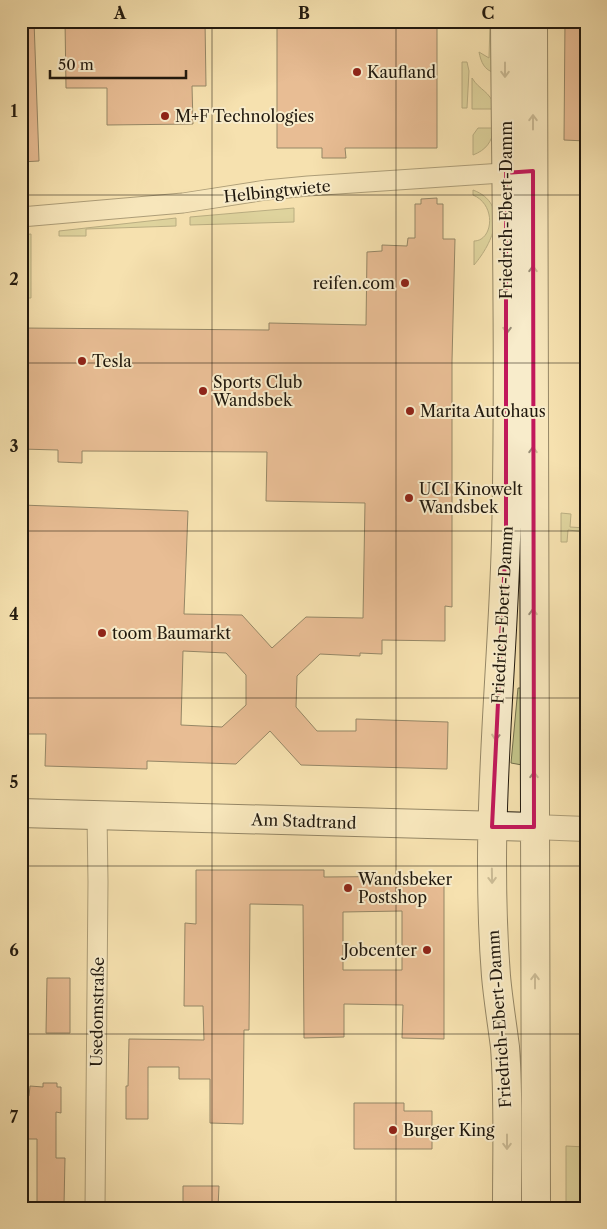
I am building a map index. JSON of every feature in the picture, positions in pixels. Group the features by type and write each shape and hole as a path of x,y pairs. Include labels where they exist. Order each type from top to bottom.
{"main road":[{"name":"Friedrich-Ebert-Damm","path":"504,21 507,401 506,537 503,632 494,759 492,921 507,1082 507,1208"},
{"name":"Friedrich-Ebert-Damm","path":"533,21 536,1208"},
{"name":"Am Stadtrand","path":"21,813 534,828"}],"street":[{"name":"Helbingtwiete","path":"21,217 183,202 308,186 533,171"},
{"name":"Usedomstraße","path":"95,1208 97,815"},
{"name":"Am Stadtrand","path":"534,828 586,829"}],"highlighted area":[{"path":"533,171 533,361 534,827 492,827 506,537 506,173"}],"green space":[{"path":"485,21 495,21 495,73 488,70 484,65 479,52 489,58 490,24"},
{"path":"462,62 467,62 469,71 467,108 462,108"},
{"path":"472,78 493,101 495,107 493,109 472,109"},
{"path":"478,128 494,128 488,145 473,155 473,135"},
{"path":"473,190 484,196 495,214 492,235 474,265 474,241 485,235 490,222 486,206 473,195"},
{"path":"294,208 294,222 190,225 190,217"},
{"path":"176,218 176,226 86,229 86,236 59,236 59,231"},
{"path":"31,234 31,298 27,298 27,242 21,242 21,235"},
{"path":"561,513 571,514 570,527 586,528 586,532 568,530 567,542 561,542"},
{"path":"518,688 522,688 522,765 511,763"},
{"path":"566,1146 586,1147 586,1208 566,1208"}],"building":[{"path":"21,21 34,21 39,161 21,162"},
{"path":"65,21 205,21 206,86 192,86 193,124 107,125 107,88 66,88"},
{"name":"Kaufland","path":"277,21 437,21 437,148 345,148 346,158 322,158 322,148 277,148"},
{"path":"565,21 586,21 586,141 564,140"},
{"path":"437,198 437,204 443,204 443,239 455,239 452,361 452,607 445,606 445,641 382,640 382,654 360,653 360,656 320,654 297,676 296,707 317,731 356,731 356,719 448,722 447,769 301,765 270,731 236,764 147,761 147,769 45,766 46,734 21,734 21,505 188,511 184,614 242,615 272,648 306,617 363,618 365,503 266,501 267,452 82,451 82,463 58,462 58,450 21,449 21,328 269,330 269,323 366,325 367,252 382,251 382,245 407,246 408,238 415,238 415,204 421,204 421,199","holes":["183,651 226,653 246,675 246,705 222,727 181,725"]},
{"path":"196,870 324,870 324,877 444,876 444,1039 402,1038 403,1005 344,1004 344,1037 304,1038 303,905 250,904 249,1030 244,1030 243,1124 210,1123 210,1079 179,1079 179,1067 148,1067 148,1119 126,1119 129,1039 204,1040 203,1006 184,1006 185,923 196,924","holes":["402,911 402,970 343,970 343,912"]},
{"path":"47,978 70,978 70,1033 46,1033"},
{"path":"43,1083 57,1083 57,1087 61,1087 61,1113 56,1112 56,1158 65,1158 64,1205 37,1204 37,1139 21,1139 21,1121 25,1121 25,1096 29,1096 30,1086 43,1087"},
{"name":"Burger King","path":"354,1103 404,1103 404,1111 432,1111 432,1149 354,1149"},
{"path":"183,1186 219,1186 218,1208 183,1208"}],"place":[{"name":"Kaufland","path":"357,72"},
{"name":"M+F Technologies","path":"165,116"},
{"name":"reifen.com","path":"405,283"},
{"name":"Tesla","path":"82,361"},
{"name":"Sports Club Wandsbek","path":"203,391"},
{"name":"Marita Autohaus","path":"410,411"},
{"name":"UCI Kinowelt Wandsbek","path":"409,498"},
{"name":"toom Baumarkt","path":"102,633"},
{"name":"Wandsbeker Postshop","path":"348,888"},
{"name":"Jobcenter","path":"427,950"},
{"name":"Burger King","path":"393,1130"}]}
